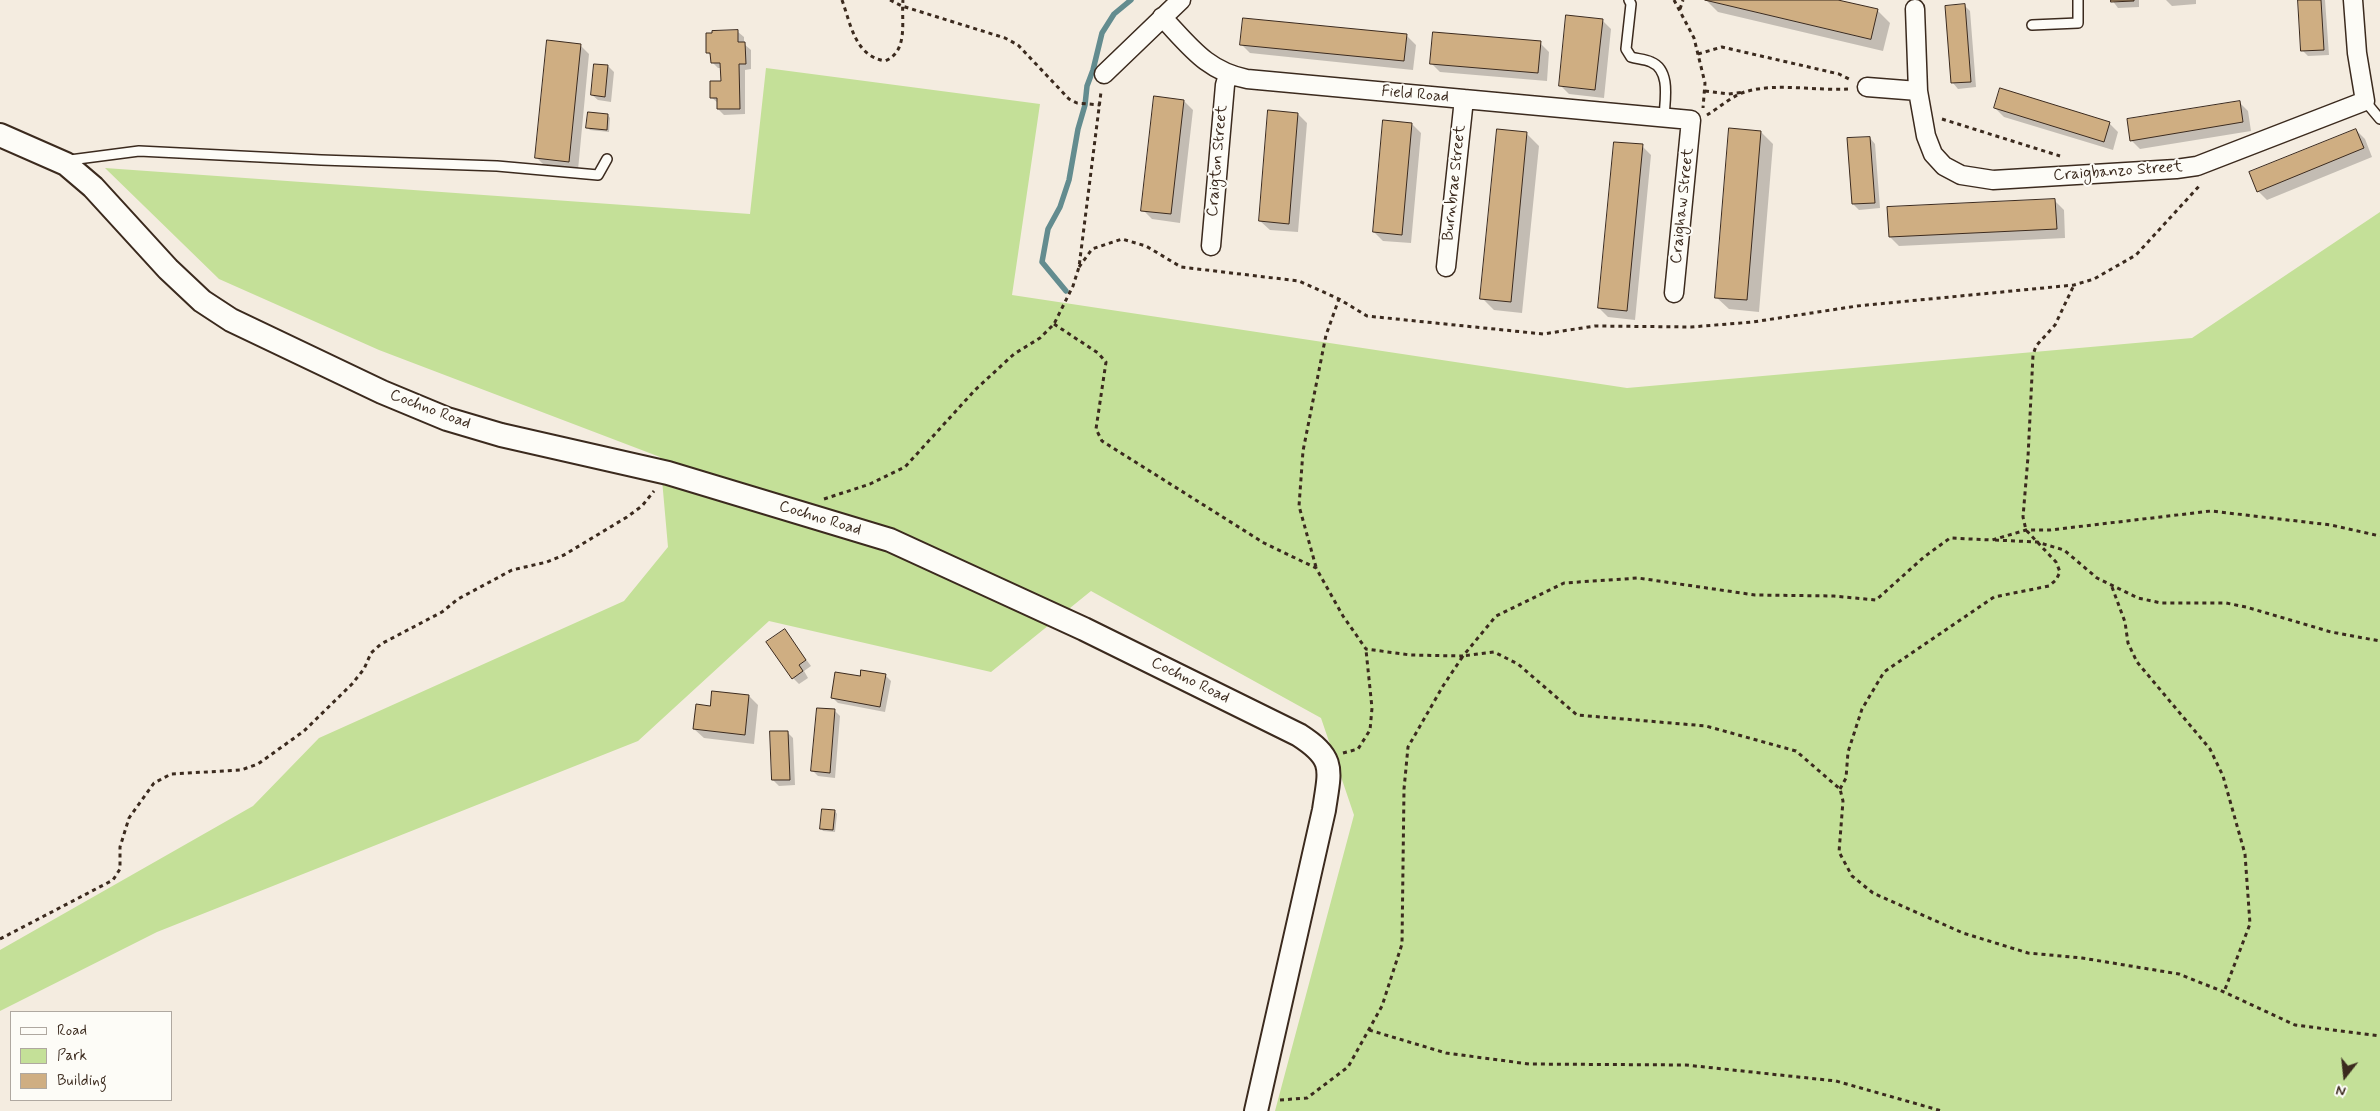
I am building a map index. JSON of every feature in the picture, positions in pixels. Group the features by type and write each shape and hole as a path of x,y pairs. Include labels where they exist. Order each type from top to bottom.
{"street":[{"path":"1104,74 1181,0"},
{"path":"2353,0 2356,53 2365,101"},
{"name":"Craigbanzo Street","path":"1915,9 1918,91 1926,136 1932,154 1944,166 1961,175 1993,180 2094,175 2197,166 2365,101"},
{"name":"Field Road","path":"1162,17 1201,57 1228,76 1691,120"},
{"name":"Craigton Street","path":"1211,246 1225,85 1228,76"},
{"path":"1867,87 1918,91"},
{"name":"Burnbrae Street","path":"1446,266 1464,99"},
{"name":"Craighaw Street","path":"1674,293 1691,120"},
{"name":"Cochno Road","path":"0,135 66,164 93,187 168,269 202,302 231,320 382,392 447,419 500,434 668,473 890,540 925,554 1084,629 1299,735 1317,746 1326,758"},
{"path":"1257,1106 1324,810 1328,781 1326,758"}],"lane":[{"path":"1629,0 1631,4 1626,49 1631,57 1652,62 1661,70 1666,87 1664,117"},
{"path":"2032,25 2078,23 2078,0"},
{"path":"2365,101 2380,118"},
{"path":"66,164 70,160 139,151 497,166 598,174 607,159"}],"path":[{"path":"842,0 858,45 865,53 885,61 894,57 899,48 902,34 903,0"},
{"path":"890,0 902,6 1018,45 1069,99 1077,103 1099,105"},
{"path":"1674,0 1694,38 1706,83 1702,118 1746,91"},
{"path":"1680,10 1683,0"},
{"path":"1698,54 1722,47 1838,74 1867,87"},
{"path":"795,511 839,492 870,484 905,467 982,384 1014,354 1040,338 1054,324 1073,286 1079,267 1104,74"},
{"path":"1705,91 1728,94 1768,88 1829,90 1867,87"},
{"path":"1922,112 2087,165 2094,175"},
{"path":"1840,788 1846,778 1848,752 1862,709 1884,672 1994,597 2049,586 2056,580 2060,572 2056,562 2026,530 2023,517 2032,366 2036,346 2054,325 2074,286"},
{"path":"1326,758 1358,749 1370,730 1372,708 1366,649 1343,616 1316,568 1299,506 1303,451 1326,335 1339,298"},
{"path":"1054,324 1098,353 1106,362 1096,429 1102,441 1264,543 1316,568"},
{"path":"0,939 113,880 120,869 120,847 129,818 154,783 171,774 241,770 258,764 304,731 352,684 364,669 371,653 381,644 442,612 458,599 512,570 547,562 564,555 642,506 668,473"},
{"path":"1992,540 2026,530 2050,530 2211,511 2331,525 2380,536"},
{"path":"1257,1106 1307,1098 1348,1066 1382,1006 1402,944 1404,790 1408,747 1443,686 1496,616 1564,583 1638,578 1755,595 1834,596 1876,600 1924,556 1950,538 2037,542 2064,550 2097,578 2112,587 2138,598 2161,603 2226,603 2246,606 2331,632 2380,641"},
{"path":"2112,587 2125,622 2128,643 2137,662 2210,749 2223,776 2238,828 2245,854 2250,924 2224,992"},
{"path":"1366,649 1410,655 1464,656 1494,652 1518,664 1578,715 1706,726 1796,751 1840,788 1843,802 1839,852 1852,876 1873,894 1963,933 2028,953 2082,958 2179,974 2224,992 2295,1025 2380,1036"},
{"path":"1369,1030 1446,1053 1529,1064 1686,1065 1836,1080 1942,1111"}],"green space":[{"path":"766,68 1040,104 1012,295 1627,388 2192,338 2380,212 2380,1111 1275,1111 1354,815 1321,718 1091,591 991,672 769,621 638,741 157,932 0,1011 0,950 253,806 319,738 624,601 668,547 660,457 379,350 219,279 105,168 750,214"}],"building":[{"path":"1705,0 1838,0 1878,9 1871,39"},
{"path":"2111,0 2134,0 2134,1 2111,2"},
{"path":"2298,0 2321,0 2324,50 2301,51"},
{"path":"1965,4 1971,82 1951,83 1945,6"},
{"path":"1566,15 1603,19 1595,90 1559,86"},
{"path":"1243,18 1407,34 1404,61 1240,45"},
{"path":"738,30 738,42 745,42 746,64 739,64 740,109 717,109 717,98 710,98 710,81 721,81 720,63 711,63 710,53 706,53 706,33"},
{"path":"1433,32 1541,41 1538,73 1430,64"},
{"path":"547,40 581,44 569,162 535,158"},
{"path":"594,64 608,65 605,97 591,95"},
{"path":"2000,88 2110,122 2104,142 1994,108"},
{"path":"1154,96 1184,100 1171,214 1141,211"},
{"path":"2240,101 2243,122 2130,141 2127,119"},
{"path":"1268,110 1298,113 1289,224 1259,221"},
{"path":"588,112 608,114 607,130 586,128"},
{"path":"1383,120 1412,123 1402,235 1373,232"},
{"path":"1729,128 1761,131 1747,300 1715,298"},
{"path":"1497,129 1527,132 1511,302 1480,299"},
{"path":"2356,129 2364,148 2257,192 2249,172"},
{"path":"1870,137 1875,203 1852,204 1847,138"},
{"path":"1614,142 1643,144 1627,311 1598,308"},
{"path":"2055,199 2057,229 1889,237 1887,207"},
{"path":"785,629 806,660 799,665 803,671 792,679 766,642"},
{"path":"861,670 886,674 880,707 831,698 835,672 860,676"},
{"path":"712,691 749,695 745,735 693,729 696,704 710,706"},
{"path":"817,708 835,709 830,773 811,771"},
{"path":"770,731 788,731 790,780 772,780"},
{"path":"822,809 835,810 833,830 820,829"}],"waterway":[{"path":"1066,291 1042,262 1048,229 1060,207 1069,180 1078,129 1085,105 1087,86 1102,33 1114,14 1131,0"}]}
